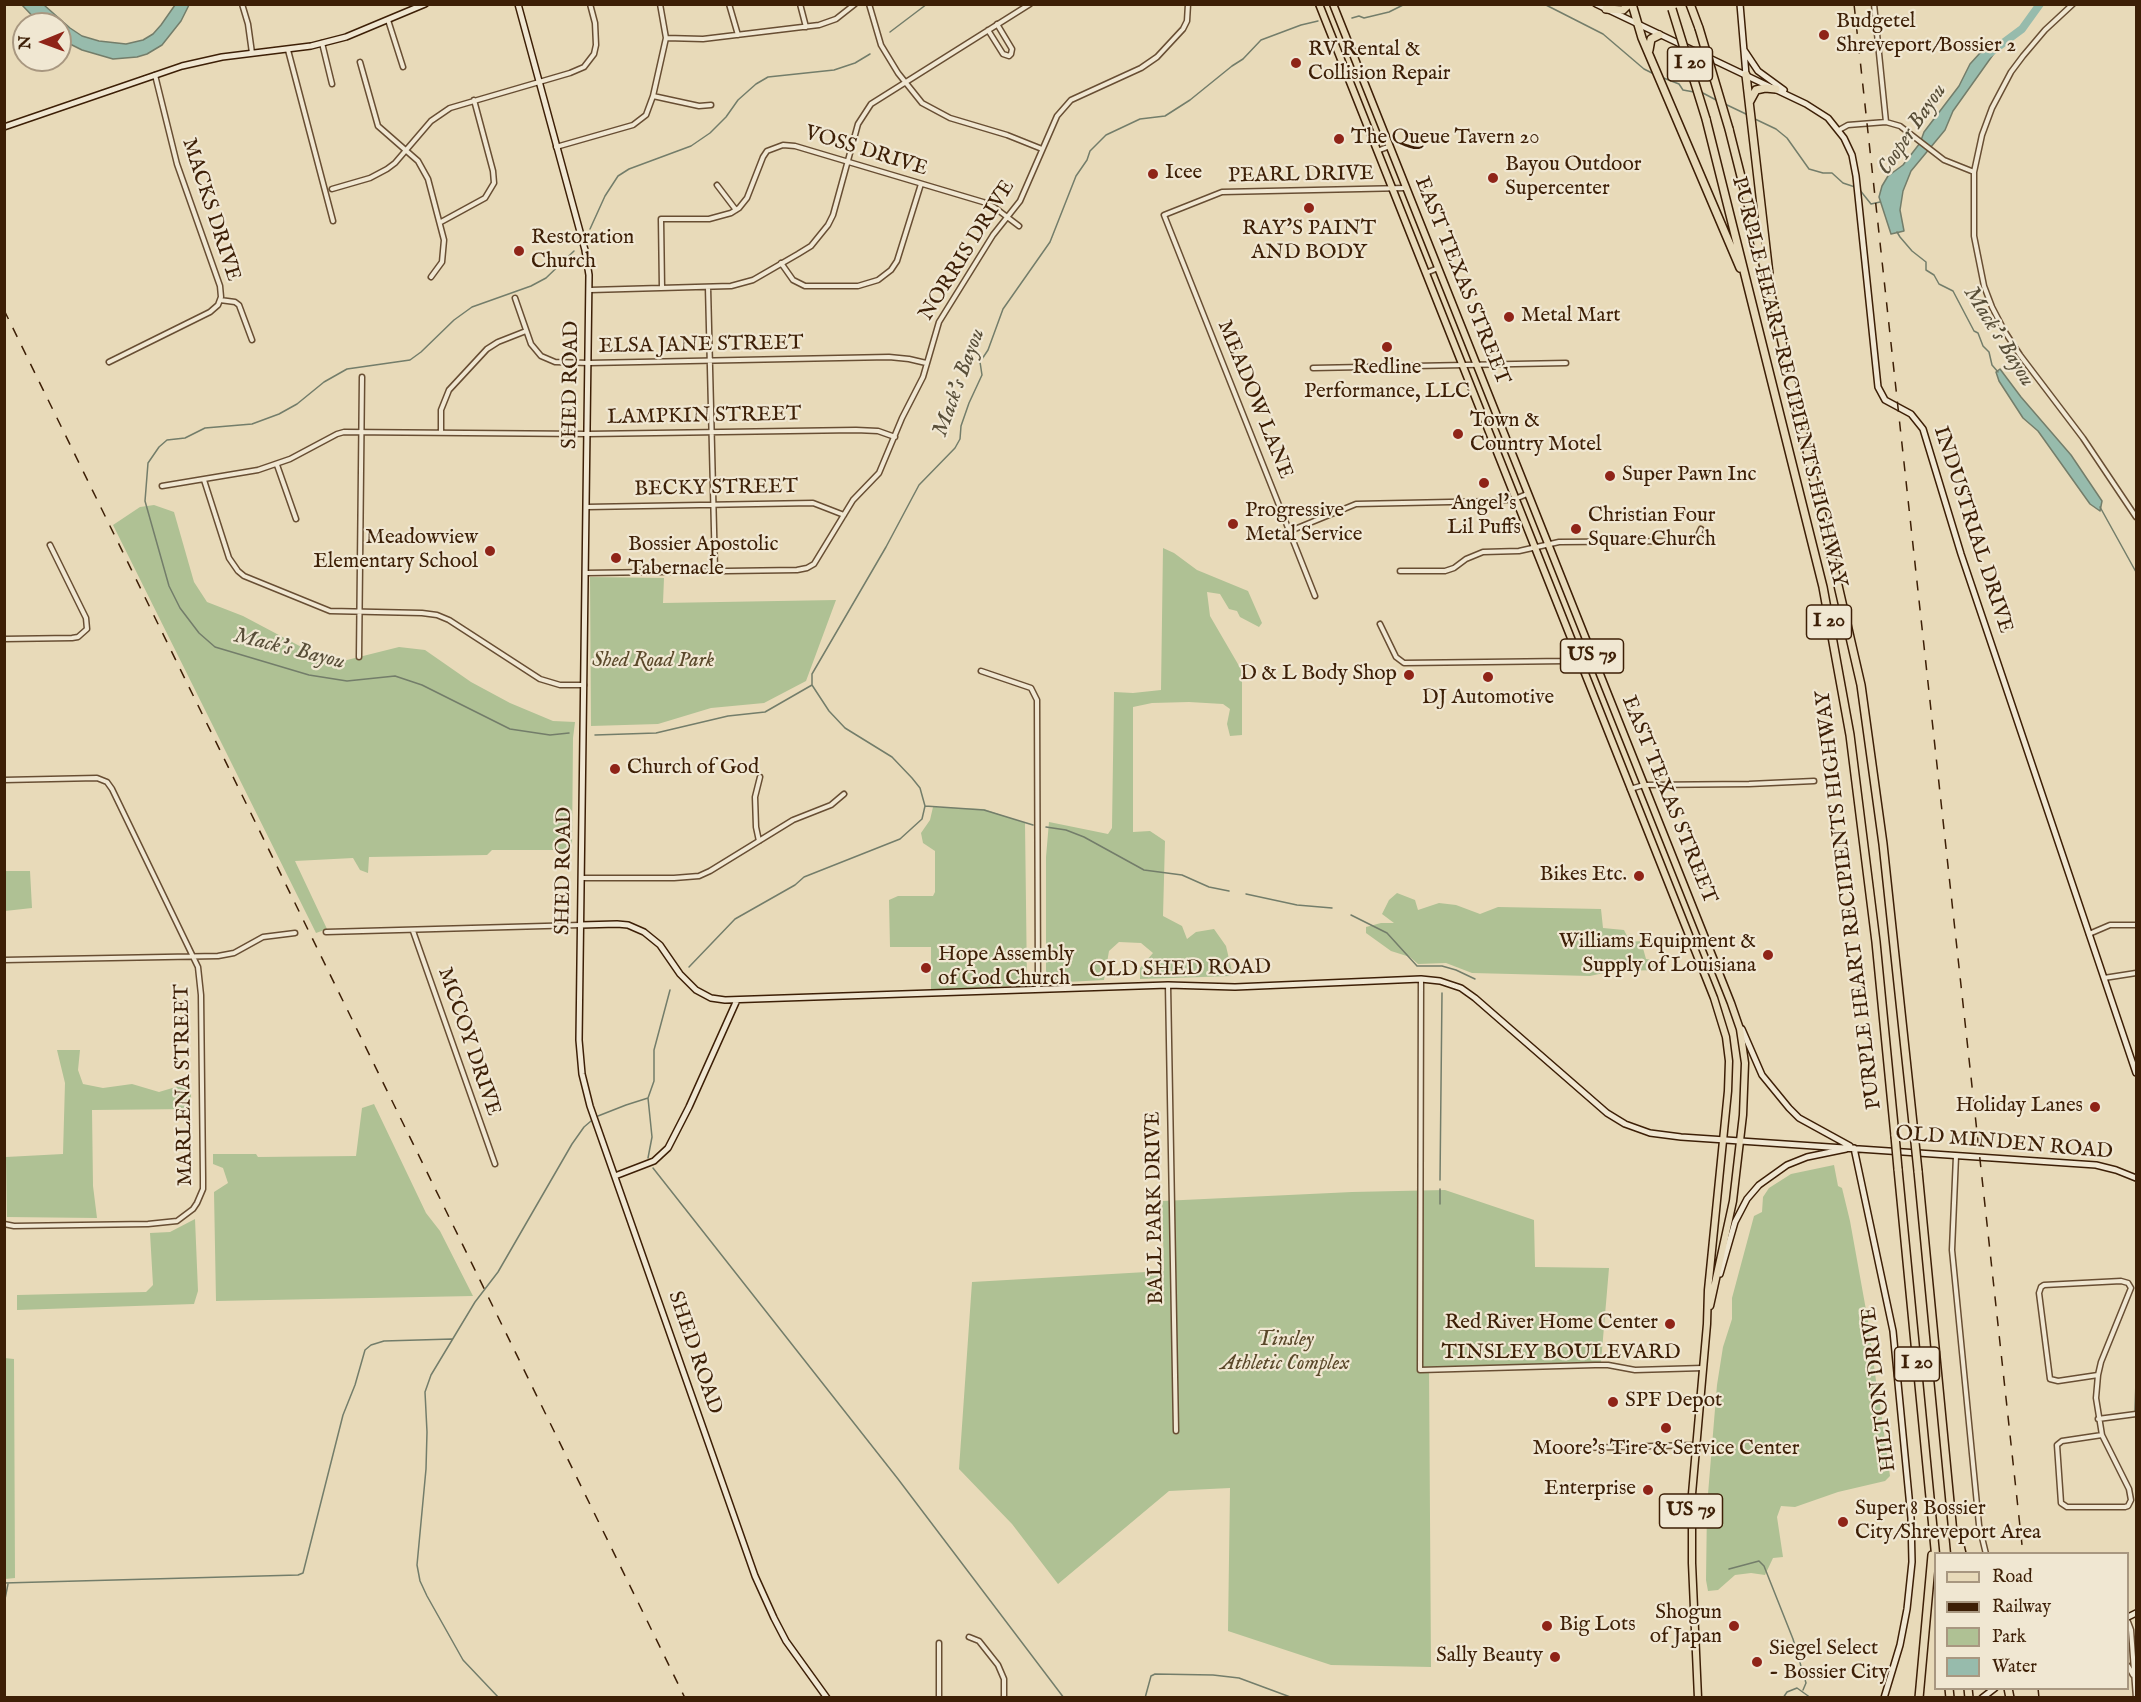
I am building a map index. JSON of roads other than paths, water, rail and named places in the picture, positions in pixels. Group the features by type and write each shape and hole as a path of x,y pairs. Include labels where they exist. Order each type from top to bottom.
{"highway":[{"path":"1606,9 1623,10 1630,4 1751,295"},
{"name":"PURPLE HEART RECIPIENTS HIGHWAY","path":"1690,4 1729,129 1773,303 1862,685 1883,844 1914,1133 1955,1552"},
{"name":"PURPLE HEART RECIPIENTS HIGHWAY","path":"1671,7 1706,119 1823,587 1850,735 1876,942 1934,1552"},
{"path":"1649,51 1648,45 1651,39 1659,35"},
{"path":"1746,75 1773,303"},
{"path":"1749,101 1754,92 1759,89 1776,89"},
{"path":"1948,1476 1962,1552"},
{"path":"1919,1698 1931,1579 1932,1519"}],"main road":[{"name":"EAST TEXAS STREET","path":"1319,4 1706,977 1728,1048 1728,1091 1695,1445 1691,1533 1698,1698"},
{"name":"EAST TEXAS STREET","path":"1333,4 1740,1029 1745,1063 1745,1097 1733,1201 1707,1324"}],"street":[{"path":"242,4 248,24 252,53"},
{"path":"4,127 154,75 206,60 288,50 346,37 425,4"},
{"name":"SHED ROAD","path":"518,4 585,250 590,290 579,1040 582,1074 590,1106 755,1576 786,1641 826,1698"},
{"path":"332,189 379,174 394,163 441,113 474,100 576,71 589,62 594,54 597,36 590,4"},
{"path":"556,147 633,125 646,115 653,96 666,38 660,4"},
{"path":"729,4 738,35"},
{"path":"800,4 806,27"},
{"path":"666,38 703,39 806,27 828,23 855,4"},
{"path":"869,4 881,45 922,103 939,114 1007,135 1042,149"},
{"path":"590,290 742,284 811,246 828,225 858,124 871,104 1030,4"},
{"name":"NORRIS DRIVE","path":"586,573 807,568 819,559 853,500 879,473 902,418 918,389 939,322 993,235 1020,201 1057,116 1071,100 1141,68 1167,48 1187,21 1188,4"},
{"name":"INDUSTRIAL DRIVE","path":"1596,4 1776,89 1823,114 1839,130 1850,150 1856,176 1878,387 1885,400 1911,414 1923,429 1961,554 2136,1073"},
{"path":"1740,4 1746,75"},
{"path":"1874,4 1886,122"},
{"path":"2073,4 2034,42 2011,72 1986,123 1974,172 1974,236 1982,277 1992,307 2020,355 2083,438 2136,517"},
{"path":"388,20 403,67"},
{"path":"988,30 1003,54 1008,56 1011,54 1012,49 996,24"},
{"path":"322,44 332,84"},
{"path":"288,50 333,221"},
{"path":"1744,50 1758,71 1798,100"},
{"path":"360,62 378,126 418,161 426,172 444,240 439,268 431,277"},
{"name":"MACKS DRIVE","path":"109,362 204,316 215,309 220,300 220,286 180,172 154,75"},
{"path":"653,96 699,106 711,105"},
{"path":"441,222 485,198 494,183 493,171 474,100"},
{"path":"1839,130 1848,125 1886,122 1897,124 1948,161 1974,172"},
{"name":"VOSS DRIVE","path":"736,210 747,198 763,157 773,148 783,145 795,146 983,202 994,207 1019,226"},
{"path":"1377,151 1390,146"},
{"path":"781,263 793,280 805,286 858,286 878,280 891,270 897,261 921,184"},
{"path":"662,288 661,219 717,218 736,210 717,185"},
{"name":"PEARL DRIVE","path":"1164,215 1222,192 1407,188"},
{"name":"MEADOW LANE","path":"1164,215 1315,596"},
{"path":"1426,273 1438,268"},
{"path":"708,287 715,570"},
{"name":"ELSA JANE STREET","path":"515,298 526,331 536,351 548,360 563,363 889,357 926,363"},
{"path":"220,300 235,302 239,305 252,340"},
{"path":"441,432 441,410 449,390 487,349 526,331"},
{"path":"1313,368 1566,363"},
{"path":"359,657 362,377"},
{"name":"LAMPKIN STREET","path":"162,486 249,472 277,465 336,434 362,431 588,435 869,430 895,437"},
{"path":"1495,449 1508,443"},
{"path":"277,465 296,519"},
{"path":"204,480 229,558 244,576 320,609 437,615 449,620 540,679 560,685 585,685"},
{"path":"1290,531 1356,504 1497,501 1515,499 1528,494"},
{"name":"BECKY STREET","path":"587,507 813,503 844,515"},
{"path":"1400,571 1445,571 1483,552 1519,551 1548,543 1687,541 1698,536 1701,529"},
{"path":"4,639 72,638 78,637 87,629 86,618 51,545"},
{"path":"1380,624 1396,657 1404,663 1567,661 1592,655"},
{"path":"981,671 1031,688 1037,700 1038,990"},
{"path":"1612,741 1624,736"},
{"path":"759,841 755,797 760,777"},
{"name":"MARLENA STREET","path":"4,780 97,778 109,784 195,957 201,995 203,1178 203,1189 197,1203 177,1221 14,1226 4,1224"},
{"path":"1630,789 1644,785 1814,781"},
{"path":"582,878 699,876 793,820 831,805 844,794"},
{"path":"1659,862 1673,856"},
{"name":"OLD SHED ROAD","path":"581,926 617,924 644,932 660,945 680,974 696,990 720,1000 1168,985 1235,987 1421,979 1453,984 1461,988 1607,1113 1625,1124 1665,1136 1724,1139"},
{"path":"2089,934 2109,926 2136,925"},
{"path":"326,932 581,926"},
{"name":"MCCOY DRIVE","path":"413,931 495,1164"},
{"path":"4,960 226,955 241,950 263,937 295,933"},
{"path":"1706,977 1719,972"},
{"path":"2104,978 2136,973"},
{"name":"TINSLEY BOULEVARD","path":"1421,979 1420,1370 1595,1365 1635,1370 1703,1368"},
{"name":"BALL PARK DRIVE","path":"1168,985 1176,1431"},
{"path":"615,1176 647,1164 668,1148 690,1107 737,1000"},
{"path":"1731,1003 1753,1058 1773,1090 1800,1118 1854,1148"},
{"name":"OLD MINDEN ROAD","path":"1724,1139 2096,1165 2136,1178"},
{"path":"1712,1297 1735,1222 1747,1198 1759,1185 1777,1170 1798,1161 1854,1148"},
{"name":"HILTON DRIVE","path":"1854,1148 1892,1325 1911,1518 1912,1554 1908,1602 1884,1698"},
{"path":"1956,1156 1952,1250 1978,1512 1986,1552"},
{"path":"2098,1375 2052,1380 2048,1374 2039,1293 2041,1287 2047,1283 2121,1281 2130,1286 2131,1292 2106,1350 2098,1375 2096,1398 2102,1435 2131,1493 2131,1500 2128,1506 2070,1508 2063,1506 2056,1445 2065,1441 2102,1435"},
{"path":"2098,1419 2136,1414"},
{"path":"1579,1448 1695,1445"},
{"path":"2129,1624 2135,1664 2136,1698"},
{"path":"969,1637 979,1641 998,1665 1004,1679 1004,1698"},
{"path":"939,1643 939,1698"},
{"path":"2129,1669 2134,1676"}],"water":[{"path":"22,5 44,5 52,12 29,12"},
{"path":"175,5 189,5 181,21 162,45 147,54 113,59 72,45 72,29 82,36 99,41 126,44 143,40 153,34"},
{"path":"1994,46 1995,52 1953,111 1945,130 1911,171 1903,191 1900,210 1904,231 1891,234 1879,197 1882,186 1888,176 1903,165 1920,143 1924,132 1959,86 1970,64 1980,53"},
{"path":"2000,369 2071,455 2102,501 2100,511 2090,504 2038,431 2023,418 1999,381 1996,372"}],"waterway":[{"name":"Mack's Bayou","path":"890,32 927,4"},
{"name":"Mack's Bayou","path":"1352,18 1359,16 1364,18 1389,12 1405,4"},
{"name":"Mack's Bayou","path":"1544,4 1603,34 1644,69 1654,74"},
{"name":"Cooper Bayou","path":"1987,55 2022,29 2040,4"},
{"name":"Mack's Bayou","path":"595,735 656,733 728,716 765,712 812,685 812,674 886,547 919,485 955,448 960,439 961,426 982,375 980,362 988,350 1003,309 1050,242 1076,176 1090,151 1106,135 1140,119 1165,116 1190,100 1243,59 1261,40 1318,21"},
{"name":"Mack's Bayou","path":"590,229 605,196 618,176 629,169 691,146 710,133 726,117 738,100 756,84 768,77 834,70 855,63 870,54"},
{"name":"Mack's Bayou","path":"1661,77 1679,84 1683,90 1694,92"},
{"name":"Mack's Bayou","path":"1701,92 1718,101"},
{"name":"Mack's Bayou","path":"1725,104 1748,115"},
{"name":"Mack's Bayou","path":"1755,119 1776,129 1787,138 1809,169 1832,173 1843,183 1855,187"},
{"name":"Mack's Bayou","path":"1859,189 1871,204 1880,202"},
{"name":"Mack's Bayou","path":"1897,232 1912,251 1926,262 1926,270 1934,275 1939,284 1953,291 1974,331 1978,333 1983,346 1989,352 1992,365 1998,372"},
{"name":"Mack's Bayou","path":"569,733 550,735 510,729 422,685 395,676 347,681 309,675 215,647 199,633 180,608 169,586 145,501 148,463 167,440 185,438 205,428 252,424 279,414 297,404 324,382 347,369 410,360 454,320 472,307 531,286 546,278 574,251"},
{"name":"Mack's Bayou","path":"2100,507 2136,572"},
{"path":"689,967 735,919 795,885 804,877 900,839 922,819 925,806 920,788 912,778 892,757 845,728 829,711 812,685"},
{"path":"925,806 984,810 1033,825"},
{"path":"1046,827 1066,830 1084,837 1144,870 1182,875 1209,887 1229,891"},
{"path":"1246,894 1297,905 1332,908"},
{"path":"1351,915 1387,933 1417,966 1442,966 1475,979"},
{"path":"648,1158 652,1137 648,1098 654,1081 654,1050 670,990"},
{"path":"1440,1180 1442,993"},
{"path":"598,1116 648,1098"},
{"path":"499,1698 463,1660 420,1581 417,1565 426,1469 425,1392 431,1375 475,1302 498,1272 572,1144 591,1121"},
{"path":"653,1168 898,1479 1064,1698"},
{"path":"1440,1189 1440,1204"},
{"path":"4,1583 298,1575 303,1573 343,1415 365,1350 371,1345 384,1341 452,1339"},
{"path":"2135,1412 2136,1380"},
{"path":"1729,1569 1759,1561 1764,1566 1793,1639 1806,1683 1803,1690"},
{"path":"4,1604 8,1584"},
{"path":"1145,1698 1151,1676 1155,1674 1239,1678 1293,1698"},
{"path":"1783,1698 1787,1692 1797,1688 1811,1698"}],"railway":[{"path":"1854,4 2023,1552"},
{"path":"4,310 685,1698"},
{"path":"2038,1690 2039,1698"}],"place":[{"name":"Budgetel Shreveport/Bossier 2","path":"1824,35"},
{"name":"RV Rental & Collision Repair","path":"1296,63"},
{"name":"The Queue Tavern 20","path":"1339,139"},
{"name":"Icee","path":"1153,174"},
{"name":"Bayou Outdoor Supercenter","path":"1493,178"},
{"name":"RAY'S PAINT AND BODY","path":"1309,208"},
{"name":"Restoration Church","path":"519,251"},
{"name":"Metal Mart","path":"1509,317"},
{"name":"Redline Performance, LLC","path":"1387,347"},
{"name":"Town & Country Motel","path":"1458,434"},
{"name":"Super Pawn Inc","path":"1610,476"},
{"name":"Angel's Lil Puffs","path":"1484,483"},
{"name":"Progressive Metal Service","path":"1233,524"},
{"name":"Christian Four Square Church","path":"1576,529"},
{"name":"Meadowview Elementary School","path":"490,551"},
{"name":"Bossier Apostolic Tabernacle","path":"616,558"},
{"name":"D & L Body Shop","path":"1409,675"},
{"name":"DJ Automotive","path":"1488,677"},
{"name":"Church of God","path":"615,769"},
{"name":"Bikes Etc.","path":"1639,876"},
{"name":"Williams Equipment & Supply of Louisiana","path":"1768,955"},
{"name":"Hope Assembly of God Church","path":"926,968"},
{"name":"Holiday Lanes","path":"2095,1107"},
{"name":"Red River Home Center","path":"1670,1324"},
{"name":"SPF Depot","path":"1613,1402"},
{"name":"Moore's Tire & Service Center","path":"1666,1428"},
{"name":"Enterprise","path":"1648,1490"},
{"name":"Super 8 Bossier City/Shreveport Area","path":"1843,1522"},
{"name":"Big Lots","path":"1547,1626"},
{"name":"Shogun of Japan","path":"1734,1626"},
{"name":"Sally Beauty","path":"1555,1657"},
{"name":"Siegel Select - Bossier City","path":"1757,1662"}],"park label":[{"name":"Shed Road Park","path":"653,662"},
{"name":"Tinsley Athletic Complex","path":"1285,1353"}]}
